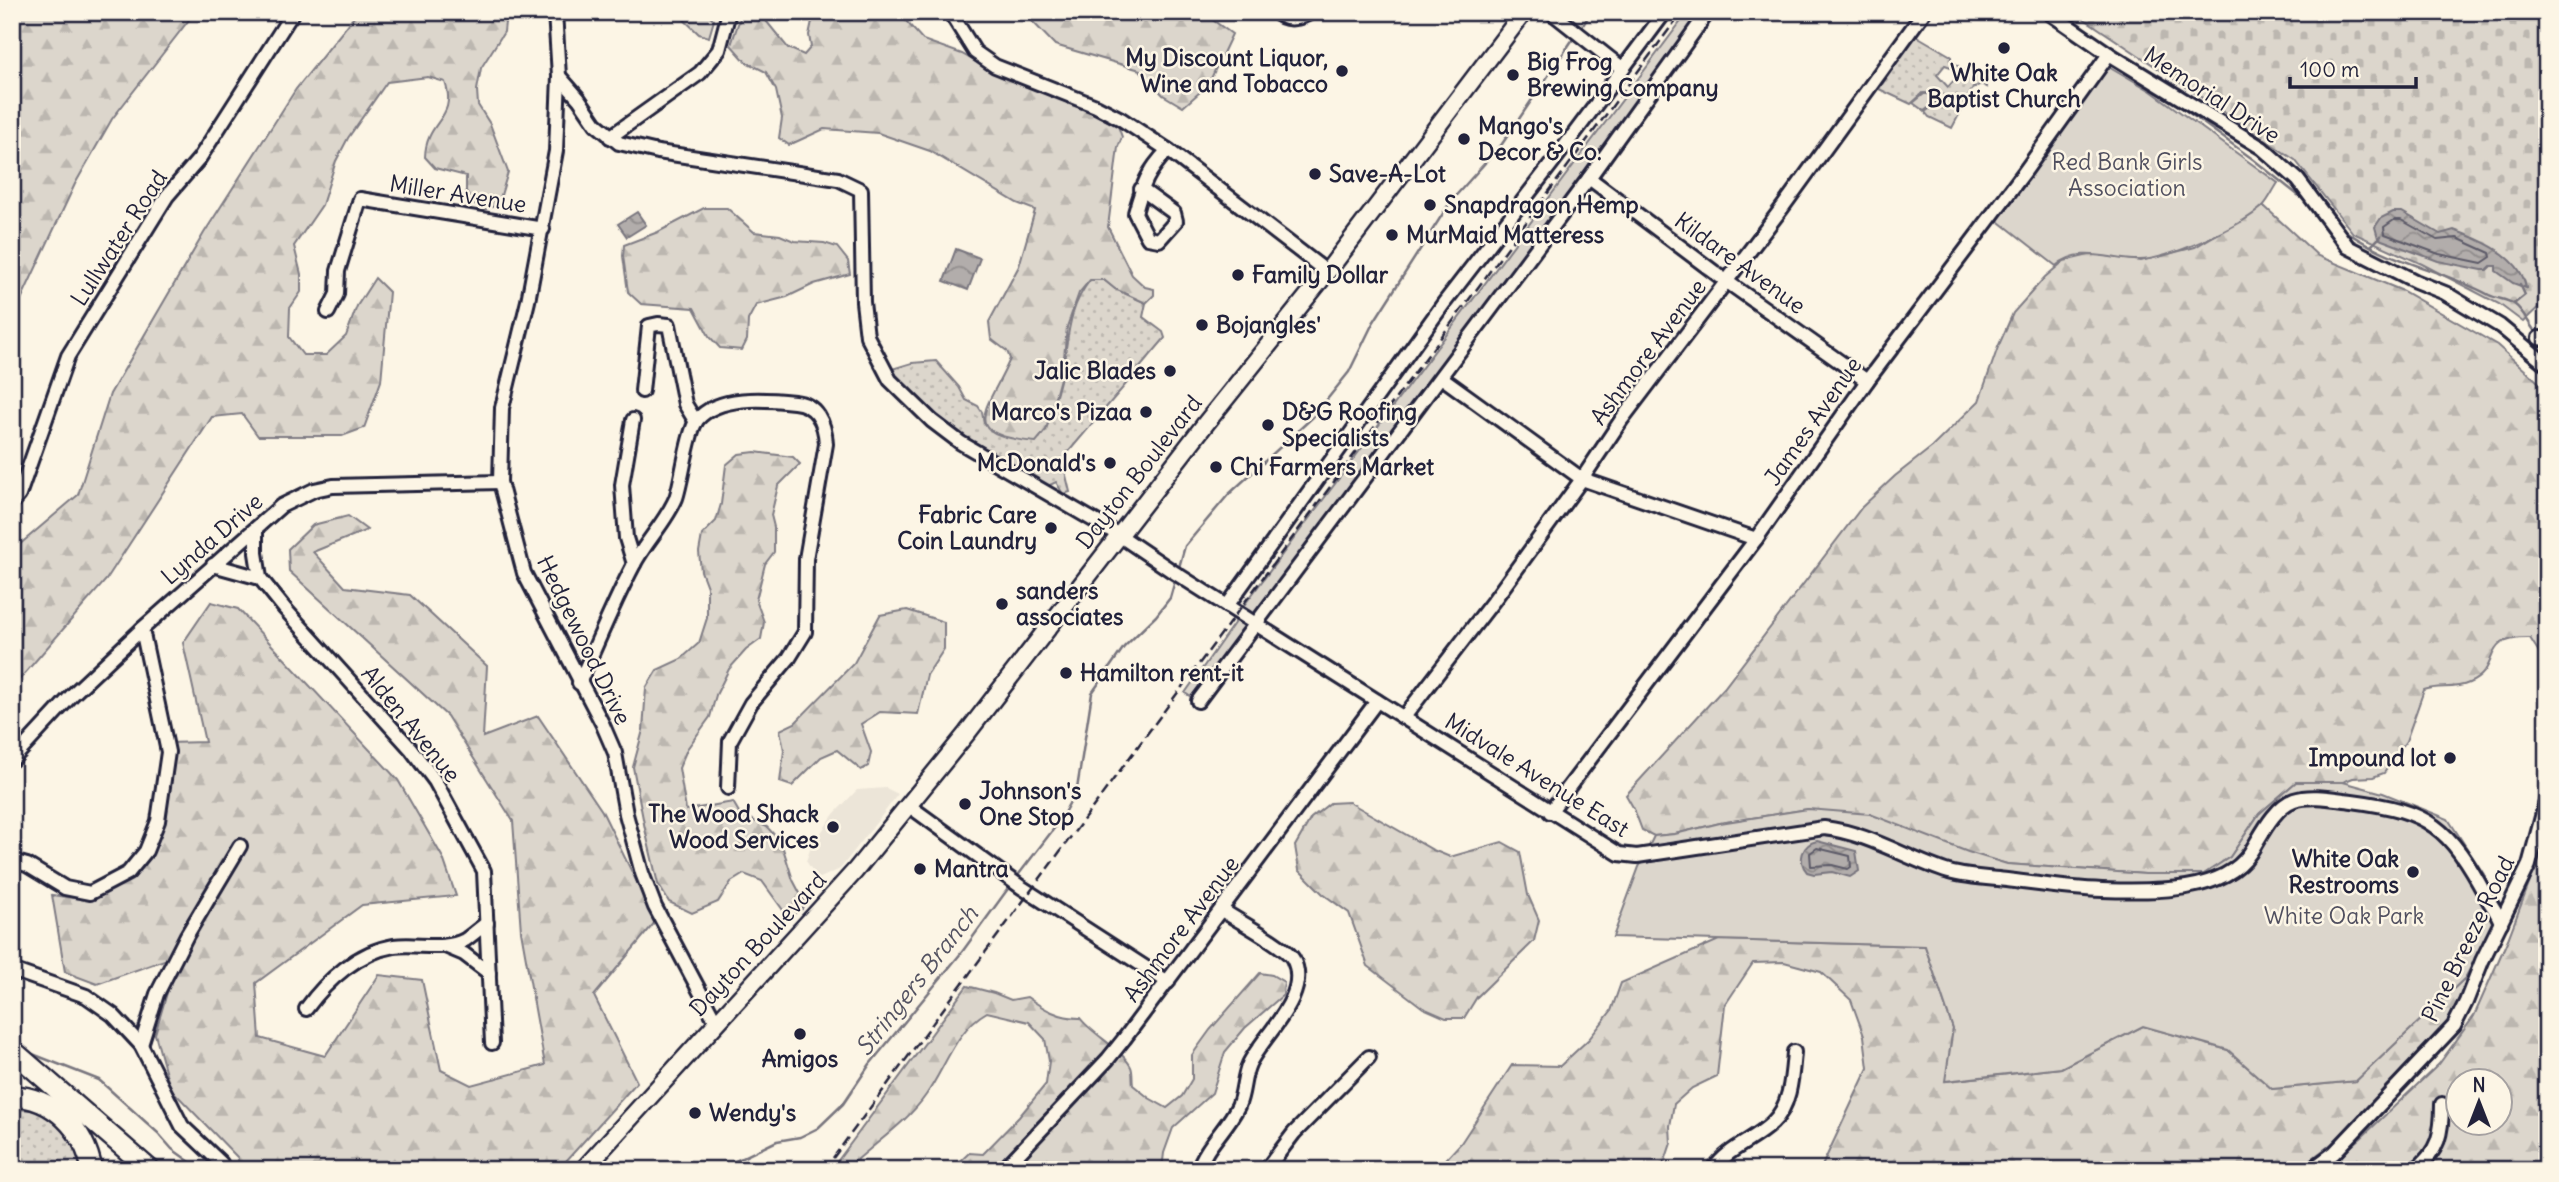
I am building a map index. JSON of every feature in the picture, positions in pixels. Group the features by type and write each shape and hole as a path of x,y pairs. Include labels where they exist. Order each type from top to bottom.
{"highway":[{"path":"12,1050 150,1170"},
{"path":"12,1096 36,1100 65,1117 88,1151 92,1170"}],"main road":[{"name":"Dayton Boulevard","path":"583,1170 716,1022 826,906 1327,272 1524,12"}],"street":[{"name":"Lullwater Road","path":"12,503 19,495 68,356 167,195 199,159 293,12"},
{"name":"Hedgewood Drive","path":"555,12 559,76 556,151 528,302 502,408 500,481 524,573 615,753 626,814 642,873 655,907 716,1022"},
{"path":"559,76 596,124 610,137 700,73 719,50 729,12"},
{"path":"950,12 975,52 995,66 1096,106 1121,119 1167,150 1327,272"},
{"path":"1276,12 1279,16 1296,19 1311,12"},
{"path":"1550,12 1622,68"},
{"path":"1227,606 1441,307 1665,12"},
{"path":"1198,701 1589,178 1708,12"},
{"name":"Ashmore Avenue","path":"1404,717 1494,600 1622,419 1783,208 1924,12"},
{"name":"Memorial Drive","path":"2048,12 2109,54 2262,148 2298,180 2348,247 2445,293 2500,326 2547,365"},
{"name":"James Avenue","path":"1550,812 1756,539 1867,381 2023,174 2109,54"},
{"name":"Midvale Avenue East","path":"610,137 619,144 658,152 838,179 861,190 863,302 867,336 890,380 932,421 961,443 1119,535 1172,572 1619,854 1637,856 1824,828 1843,830 1860,836 1951,873 2057,886 2165,888 2217,880 2239,867 2286,804 2301,798 2332,798 2413,813 2436,825 2477,876 2501,923"},
{"path":"1142,189 1151,168 1167,150"},
{"name":"Kildare Avenue","path":"1589,178 1726,281 1867,381"},
{"name":"Miller Avenue","path":"328,312 337,294 338,271 360,199 543,229"},
{"path":"642,391 649,326 669,325 685,404 696,422"},
{"path":"1441,377 1581,479 1756,539"},
{"path":"579,683 634,565 675,499 696,422 711,410 727,404 753,401 800,402 811,407 819,415 825,433 821,482 806,559 805,632 789,658 751,703 730,741 728,788"},
{"path":"633,421 622,485 626,538 634,565"},
{"name":"Lynda Drive","path":"12,760 73,694 281,506 314,490 357,485 500,481"},
{"path":"213,565 261,578 256,553 256,529"},
{"name":"Alden Avenue","path":"261,578 435,781 484,871 492,1043"},
{"path":"12,861 27,865 65,888 90,893 128,873 146,851 158,821 168,752 142,629"},
{"name":"Ashmore Avenue","path":"1003,1170 1108,1059 1377,701"},
{"name":"Pine Breeze Road","path":"2316,1168 2343,1144 2454,1026 2529,865 2547,798"},
{"path":"908,805 1015,883 1168,982"},
{"path":"141,1045 157,994 187,935 240,846"},
{"path":"1198,1170 1203,1157 1238,1105 1245,1073 1252,1057 1291,1002 1296,988 1294,960 1285,950 1222,910"},
{"path":"306,1009 319,991 337,975 374,951 395,946 445,946 463,941 487,923"},
{"path":"445,946 464,954 489,973"},
{"path":"12,970 86,996 113,1015 141,1045 182,1126 221,1163 224,1170"},
{"path":"1713,1170 1729,1151 1761,1132 1778,1117 1789,1093 1794,1052"},
{"path":"1266,1170 1302,1124 1368,1057"},
{"path":"2415,1170 2434,1152 2442,1127 2442,1104"}],"shaded area":[{"path":"886,788 898,794 840,869 818,879 806,861 811,847 834,814 857,790"}],"green space":[{"path":"12,12 195,12 112,119 75,184 12,319"},
{"path":"358,12 506,12 504,32 481,68 477,90 478,105 490,124 508,172 498,205 486,209 472,203 466,191 466,176 435,168 425,157 430,135 448,104 445,82 428,77 387,82 348,138 336,161 322,205 294,246 301,274 301,292 290,308 289,337 303,355 326,355 346,336 357,306 375,278 389,292 381,381 364,428 342,436 258,436 242,414 212,417 106,580 12,688 12,551 78,495 110,394 204,233 296,89"},
{"path":"676,12 707,12 714,20 709,37 699,34"},
{"path":"742,12 759,12 788,48 804,55 811,47 809,35 814,12 898,12 923,40 962,54 1003,77 1087,110 1118,126 1122,137 1118,147 1108,227 1132,275 1145,287 1154,289 1154,295 1146,303 1115,289 1104,280 1090,280 1079,293 1067,327 1063,367 1046,430 1036,442 995,433 986,426 984,417 1010,359 1007,351 991,339 989,322 1019,266 1035,210 1017,203 930,151 878,133 824,129 789,145 779,138 782,118 776,90 766,72 746,62 731,45"},
{"path":"1032,12 1207,12 1206,15 1232,34 1208,85 1183,107 1163,95 1140,70 1055,45 1032,21"},
{"path":"1688,12 1703,12 1256,618 1242,608"},
{"path":"2074,12 2547,12 2547,299 2523,322 2499,304 2422,264 2353,233 2295,160"},
{"path":"1915,35 1951,56 1951,67 1945,65 1937,75 1948,87 1957,77 1954,72 1956,64 1966,73 1972,66 1986,77 1987,87 1981,84 1973,88 1952,128 1929,117 1925,112 1936,104 1936,99 1930,93 1923,93 1911,104 1879,89"},
{"name":"Red Bank Girls Association","path":"2105,64 2151,91 2278,183 2265,204 2222,232 2168,254 2140,260 2097,255 2075,256 2056,266 1996,219"},
{"path":"1924,94 1934,98 1935,103 1924,111 1913,103"},
{"path":"2264,206 2318,256 2403,291 2497,345 2547,390 2547,680 2544,660 2530,638 2503,642 2496,648 2486,669 2469,683 2424,690 2406,741 2384,773 2343,782 2296,782 2259,814 2230,857 2204,874 2145,874 2007,864 1808,809 1720,823 1675,834 1654,836 1642,830 1626,795 1724,688 1862,507 1932,447 1979,401 2013,313 2045,277 2064,261 2093,254 2141,261 2195,247"},
{"path":"704,208 727,208 754,232 837,247 848,261 850,274 814,284 787,297 756,305 748,320 747,340 742,350 720,348 709,336 694,308 641,304 628,292 623,256 624,245 658,232"},
{"path":"1090,280 1104,280 1115,289 1146,303 1143,317 1163,332 1165,338 1065,456 1064,467 1070,492 1063,494 1056,482 1048,486 1043,484 989,455 926,408 892,369 912,363 936,361 959,387 966,400 978,406 984,423 1046,430 1061,375 1073,312"},
{"path":"755,452 793,457 800,464 778,486 771,515 774,552 765,564 756,600 764,622 761,639 746,650 729,669 716,695 710,717 687,749 679,768 686,810 733,802 740,814 767,827 781,842 793,880 804,901 802,909 788,917 762,881 744,874 731,882 718,902 692,913 669,902 658,884 633,767 643,730 646,688 657,670 681,659 699,643 707,618 707,587 701,571 699,552 702,535 716,521 726,465 739,454"},
{"path":"348,516 367,530 313,552 345,587 410,595 487,666 483,737 538,716 602,811 656,921 594,996 637,1082 558,1170 239,1170 238,1158 170,1088 155,1034 178,955 97,984 65,972 52,895 80,899 117,874 165,823 167,743 205,742 183,643 211,602 238,609 398,780 443,858 456,896 362,905 256,983 260,1038 325,1056 379,975 422,980 441,1070 471,1085 545,1065 521,931 513,821 447,716 289,571 288,549 313,525"},
{"path":"907,610 944,622 944,649 927,675 918,714 880,712 861,724 871,752 868,766 861,770 837,750 821,757 792,786 780,782 784,750 780,730 795,723 854,663 880,615"},
{"path":"1237,619 1249,626 1194,699 1185,693"},
{"name":"White Oak Park","path":"2296,782 2343,782 2383,793 2448,819 2485,876 2501,912 2465,978 2356,1081 2272,1089 2228,1050 2143,1026 2061,1068 1945,1081 1953,1029 1925,946 1613,937 1639,867 1654,836 1808,809 1870,814 2007,864 2145,874 2204,874 2230,857 2259,814"},
{"path":"1349,802 1450,857 1502,842 1520,852 1528,895 1539,920 1534,941 1477,997 1464,1018 1446,1018 1423,1008 1368,966 1349,913 1323,894 1299,870 1295,846 1311,818 1330,803"},
{"path":"2547,845 2547,1170 2323,1170 2439,1064 2474,1016 2508,939 2542,850"},
{"path":"1719,940 1925,946 1953,1029 1946,1081 2061,1068 2143,1026 2228,1050 2272,1089 2356,1081 2465,978 2465,987 2444,1028 2334,1142 2297,1170 1816,1170 1822,1166 1868,1068 1864,1036 1851,1000 1821,972 1784,962 1753,963 1725,1005 1717,1076 1692,1088 1674,1104 1670,1126 1671,1143 1662,1170 1436,1170 1461,1143 1512,1065 1560,1066 1589,1039 1611,1011 1621,983"},
{"path":"1260,973 1272,975 1284,982 1283,995 1245,1028 1225,1052 1212,1093 1173,1128 1164,1153 1162,1170 951,1170 969,1153 983,1154 1046,1084 1049,1061 1045,1039 1029,1022 987,1012 959,1039 918,1106 846,1170 831,1170 967,986 1011,1000 1027,997 1052,1012 1080,1018 1127,1061 1132,1069 1133,1085 1167,1108 1182,1096 1192,1079 1192,1055 1210,1030"},
{"path":"12,1109 38,1111 57,1122 73,1144 84,1170 12,1170"}],"water":[{"path":"637,212 646,225 627,237 618,224"},
{"path":"2393,212 2402,212 2440,234 2454,230 2490,246 2510,259 2523,277 2526,288 2496,271 2496,266 2482,270 2438,261 2378,238 2375,227 2381,218"},
{"path":"956,249 980,258 968,290 944,281"},
{"path":"1817,841 1856,851 1859,871 1850,877 1832,872 1807,872 1802,863 1803,853"}],"waterway":[{"name":"Stringers Branch","path":"1580,30 1591,12"},
{"path":"2070,34 2100,58"},
{"name":"Stringers Branch","path":"1178,571 1185,546 1228,495 1313,417 1349,372 1373,323 1451,201 1502,144 1573,39"},
{"path":"2109,63 2137,78"},
{"path":"2166,96 2309,204"},
{"path":"2339,226 2374,248 2511,302 2521,310 2537,334"},
{"path":"2371,246 2381,236"},
{"path":"2515,303 2525,295 2520,284"},
{"name":"Stringers Branch","path":"1016,878 1059,822 1077,789 1092,693 1124,647 1156,616 1170,598 1176,577"},
{"name":"Stringers Branch","path":"717,1170 777,1141 800,1137 818,1128 843,1104 870,1064 962,952 1010,886"},
{"path":"30,1053 99,1080 172,1149 193,1164 216,1168"}],"railway":[{"path":"824,1170 1682,12"}],"place":[{"name":"White Oak Baptist Church","path":"2004,48"},
{"name":"My Discount Liquor, Wine and Tobacco","path":"1342,71"},
{"name":"Big Frog Brewing Company","path":"1513,75"},
{"name":"Mango's Decor & Co.","path":"1464,139"},
{"name":"Save-A-Lot","path":"1315,174"},
{"name":"Snapdragon Hemp","path":"1430,205"},
{"name":"MurMaid Matteress","path":"1392,235"},
{"name":"Family Dollar","path":"1238,275"},
{"name":"Bojangles'","path":"1202,325"},
{"name":"Jalic Blades","path":"1170,371"},
{"name":"Marco's Pizaa","path":"1146,412"},
{"name":"D&G Roofing Specialists","path":"1268,425"},
{"name":"McDonald's","path":"1110,463"},
{"name":"Chi Farmers Market","path":"1216,467"},
{"name":"Fabric Care Coin Laundry","path":"1051,528"},
{"name":"sanders associates","path":"1002,604"},
{"name":"Hamilton rent-it","path":"1066,673"},
{"name":"Impound lot","path":"2450,758"},
{"name":"Johnson's One Stop","path":"965,804"},
{"name":"The Wood Shack Wood Services","path":"833,827"},
{"name":"Mantra","path":"920,869"},
{"name":"White Oak Restrooms","path":"2413,872"},
{"name":"Amigos","path":"800,1034"},
{"name":"Wendy's","path":"695,1113"}]}
